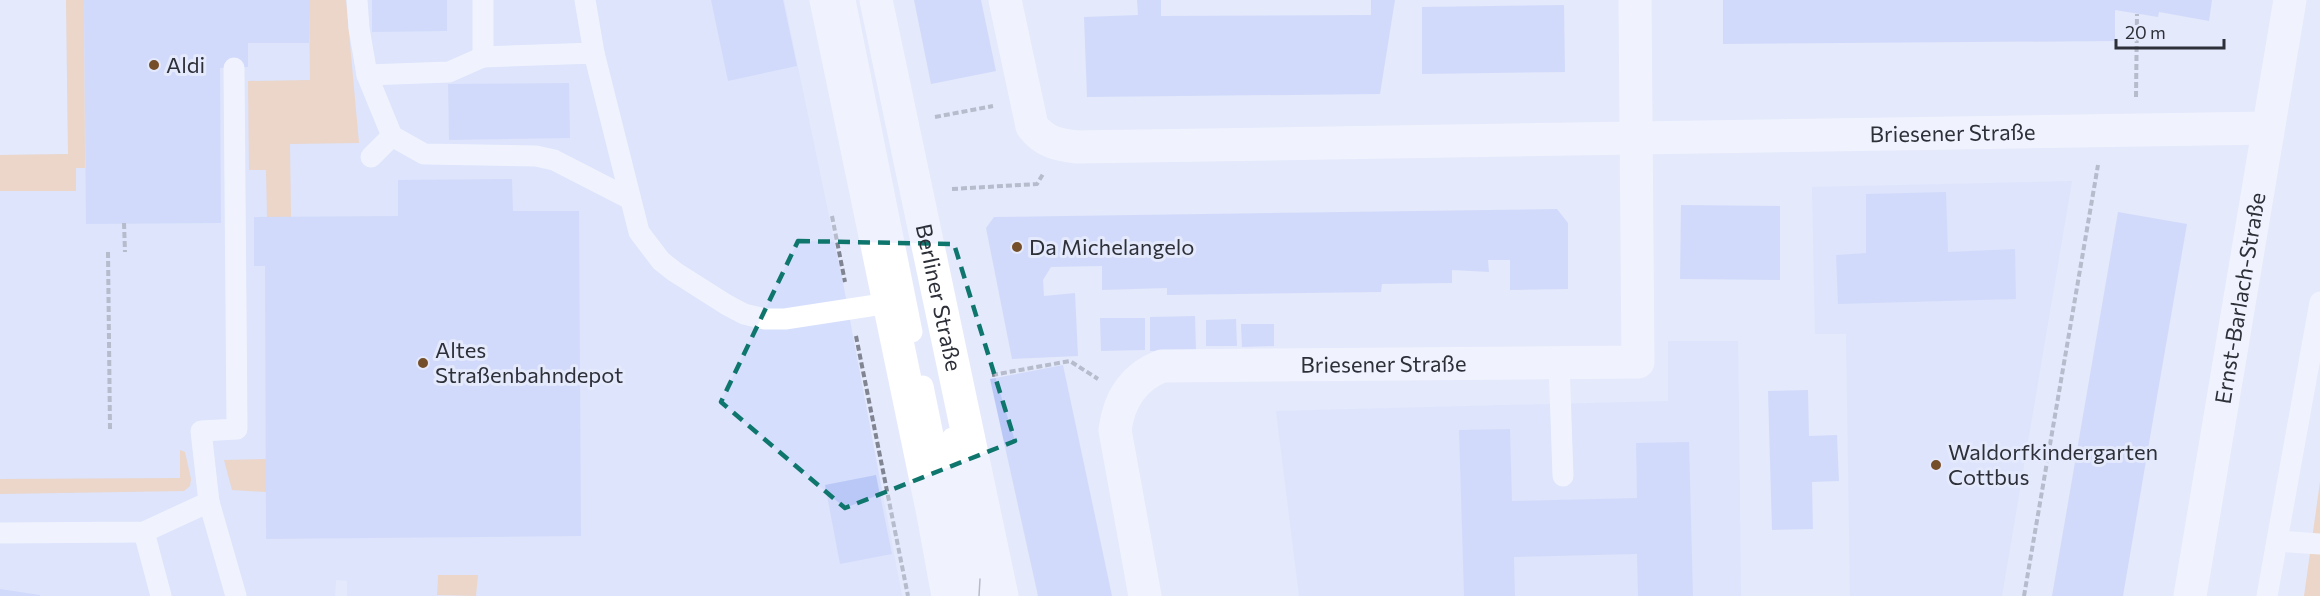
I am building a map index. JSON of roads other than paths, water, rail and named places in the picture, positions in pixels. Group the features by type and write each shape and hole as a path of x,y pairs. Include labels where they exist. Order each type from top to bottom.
{"street":[{"path":"826,0 948,596"},
{"name":"Berliner Straße","path":"876,0 1002,596"},
{"name":"Briesener Straße","path":"1005,0 1032,126 1049,142 1061,146 1637,140 2268,129"},
{"path":"1635,0 1637,140"},
{"name":"Ernst-Barlach-Straße","path":"2190,596 2290,0"},
{"name":"Briesener Straße","path":"1145,596 1115,430 1117,413 1135,381 1149,371 1162,366 1638,362 1637,140"}],"lane":[{"path":"357,0 367,75 392,136 424,154 536,156 554,160 630,200"},
{"path":"483,0 483,57"},
{"path":"585,0 594,54 605,90 639,232 661,261 710,295 744,314 765,318 785,320 889,303"},
{"path":"845,0 966,596"},
{"path":"862,0 983,596"},
{"path":"367,75 449,72 483,57 594,54"},
{"path":"234,68 237,429 201,431 209,502 236,596"},
{"path":"371,157 392,136"},
{"path":"2267,596 2320,306"},
{"path":"1559,362 1563,476"},
{"path":"0,533 144,532 209,502"},
{"path":"144,532 161,596"},
{"path":"2277,541 2320,544"}],"tram line":[{"path":"979,596 980,579"}],"place":[{"name":"Aldi","path":"154,65"},
{"name":"Da Michelangelo","path":"1017,247"},
{"name":"Altes Straßenbahndepot","path":"423,363"},
{"name":"Waldorfkindergarten Cottbus","path":"1936,465"}]}
